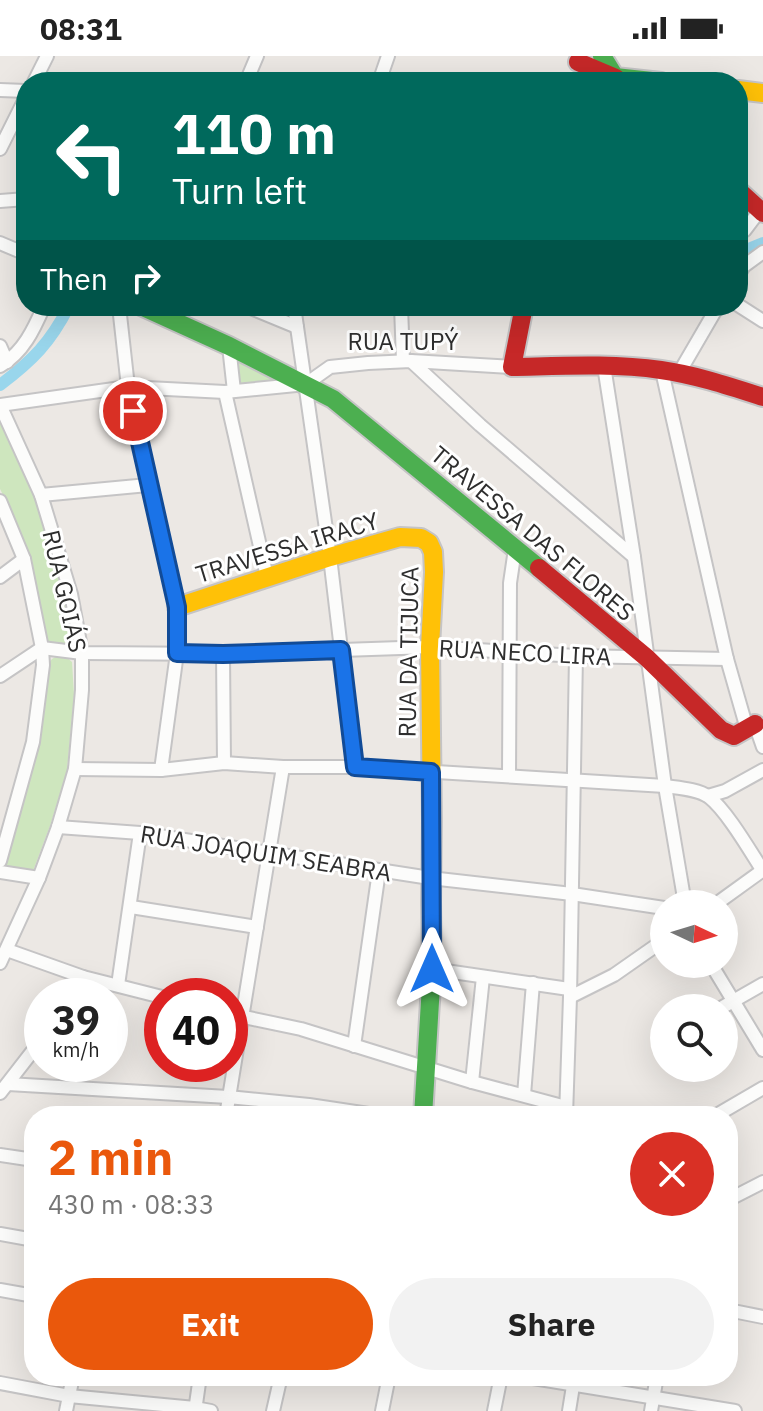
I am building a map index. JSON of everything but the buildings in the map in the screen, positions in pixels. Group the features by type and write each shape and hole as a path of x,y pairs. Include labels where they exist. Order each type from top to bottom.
{"street":[{"path":"574,58 602,72"},
{"path":"0,149 16,115"},
{"path":"748,227 762,211"},
{"path":"3,364 26,342 40,316"},
{"path":"120,316 128,387 177,607 177,653 161,770"},
{"name":"TRAVESSA DAS FLORES","path":"164,316 333,399 647,658 721,730 734,736 751,727"},
{"path":"270,316 297,327"},
{"path":"295,316 330,557 355,767"},
{"path":"402,316 407,361 634,557"},
{"path":"512,367 522,316"},
{"path":"711,316 671,372 727,659 751,727 763,747"},
{"path":"0,346 3,364"},
{"path":"229,346 230,391 267,577"},
{"name":"RUA TUPÝ","path":"0,405 128,387 230,391 306,384 330,367 407,361 512,367 604,366 671,372 763,397"},
{"path":"604,366 683,890"},
{"name":"RUA GOIÁS","path":"0,405 41,495 71,594 82,653 75,769 39,878 0,963"},
{"path":"41,495 148,485"},
{"name":"RUA GOIÁS","path":"0,501 24,559 43,665 33,742 0,861"},
{"name":"TRAVESSA IRACY","path":"177,607 330,557 412,536"},
{"name":"RUA DA TIJUCA","path":"412,536 429,543 433,552 434,572 430,647 432,969 424,1106"},
{"path":"509,776 510,583 515,549"},
{"path":"0,577 24,559"},
{"name":"RUA NECO LIRA","path":"42,648 82,653 223,654 430,647 576,656 727,659"},
{"path":"0,676 42,648"},
{"path":"223,654 224,763"},
{"path":"566,1106 576,656"},
{"path":"75,769 161,770 224,763 355,767 689,790 708,796 763,870 735,890"},
{"path":"245,978 257,927 283,767"},
{"path":"708,796 725,791 763,770"},
{"name":"RUA JOAQUIM SEABRA","path":"58,827 140,833 379,871 650,906"},
{"path":"119,978 140,833"},
{"path":"354,1046 379,871"},
{"path":"0,872 39,878"},
{"path":"131,907 257,927"},
{"path":"7,950 87,978"},
{"path":"432,969 533,983 570,993 614,975 650,950"},
{"path":"472,1082 483,977"},
{"path":"524,1095 533,983"},
{"path":"738,999 763,984"},
{"path":"248,1018 301,1029 524,1095 551,1106"},
{"path":"738,1019 763,1050"},
{"path":"4,1089 24,1063"},
{"path":"227,1106 229,1082"},
{"path":"732,1106 763,1088"},
{"path":"4,1089 228,1097 316,1106"},
{"path":"0,1155 24,1159"},
{"path":"738,1195 763,1182"},
{"path":"0,1234 24,1238"},
{"path":"0,1290 24,1294"},
{"path":"738,1312 763,1317"},
{"path":"0,1383 69,1396 211,1411"},
{"path":"66,1411 71,1386"},
{"path":"195,1409 198,1386"},
{"path":"273,1411 279,1386"},
{"path":"382,1411 387,1386"},
{"path":"494,1411 499,1386"},
{"path":"569,1411 573,1386 654,1396 735,1411"},
{"path":"651,1411 656,1386"}],"green space":[{"path":"231,347 306,384 234,391"},
{"path":"0,424 7,426 39,503 71,644 48,642 44,637 8,505 0,489"},
{"path":"59,655 72,662 74,694 67,771 33,871 8,870 6,864 47,665"}],"waterway":[{"path":"748,249 763,243"},
{"path":"0,385 40,350 63,316"}],"traffic: fast":[{"path":"602,56 612,72"},
{"path":"163,316 333,399 539,568"},
{"path":"424,1106 432,969 431,902"}],"traffic: slow":[{"path":"748,91 763,93"},
{"path":"177,607 400,537 421,538 429,543 433,552 434,572 430,647 431,902"}],"traffic: jam":[{"path":"578,62 602,72"},
{"path":"748,199 763,213"},
{"path":"522,316 512,367 605,366 661,370 763,397"},
{"path":"539,568 647,658 721,730 734,736 755,724"}],"route":[{"path":"133,411 177,607 177,653 341,650 355,767 431,772 432,969"}]}
